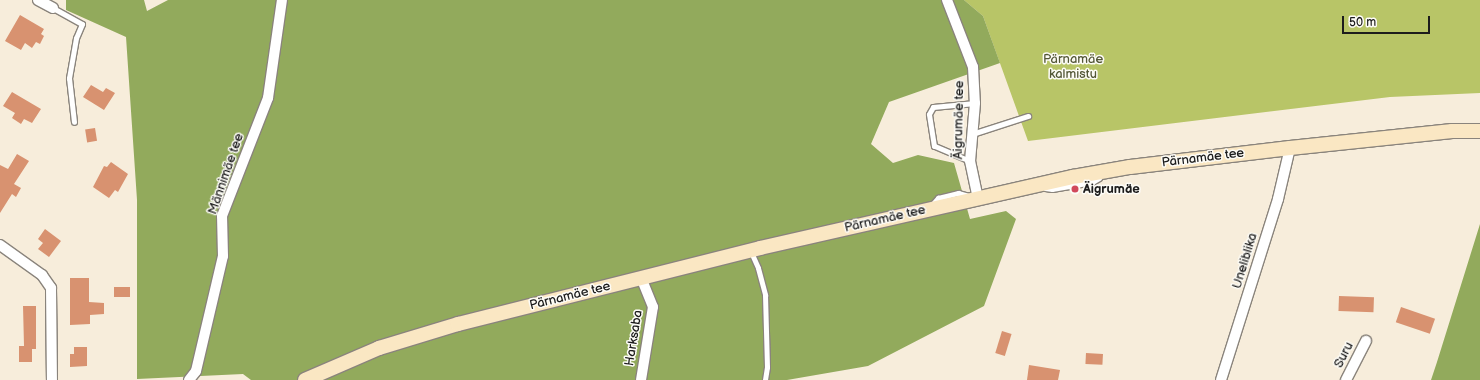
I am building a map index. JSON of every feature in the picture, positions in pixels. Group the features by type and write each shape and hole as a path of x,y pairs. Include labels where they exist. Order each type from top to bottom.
{"main road":[{"name":"Pärnamäe tee","path":"305,380 378,348 420,334 750,251 1032,185 1112,170 1290,148 1452,131 1480,131"}],"street":[{"path":"38,0 53,8"},
{"name":"Männimäe tee","path":"191,379 196,371 222,256 222,216 268,98 282,0"},
{"name":"Äigrumäe tee","path":"947,0 973,67 975,103 970,161 978,198"},
{"name":"Uneliblika","path":"1221,380 1278,199 1290,148"},
{"path":"0,245 42,275 51,288 52,380"},
{"name":"Harksaba","path":"641,278 653,307 641,380"},
{"name":"Suru","path":"1346,380 1366,341"}],"lane":[{"path":"53,8 82,24 76,38 69,78 74,122"},
{"path":"970,161 934,146 929,114 933,107 975,103"},
{"path":"972,134 1028,116"},
{"path":"750,251 758,268 764,295 767,367 765,380"}],"green space":[{"path":"66,0 144,0 147,11 168,0 964,0 983,16 1000,63 889,102 871,144 893,163 918,155 954,163 970,219 1006,211 1016,219 984,306 868,366 787,380 251,380 243,374 137,379 137,200 126,37 66,10"},
{"name":"Pärnamäe kalmistu","path":"964,0 1480,0 1480,93 1390,97 1028,141 983,16"},
{"path":"1480,224 1480,380 1431,380 1437,362"}],"building":[{"path":"20,15 44,29 41,34 44,36 40,44 36,42 32,48 25,43 21,50 5,41"},
{"path":"91,85 103,92 106,88 115,93 104,110 83,97"},
{"path":"12,92 41,109 32,123 24,119 21,124 12,118 15,113 3,106"},
{"path":"95,128 97,141 87,142 85,130"},
{"path":"17,154 29,161 14,184 21,188 16,197 12,194 0,213 0,165 8,169"},
{"path":"111,162 128,174 118,192 115,190 109,198 93,187 104,166 107,167"},
{"path":"45,229 61,241 49,257 38,249 43,243 38,239"},
{"path":"70,278 89,278 89,302 104,303 104,314 90,315 90,324 70,325"},
{"path":"114,287 130,287 130,297 114,297"},
{"path":"1339,296 1374,297 1373,312 1338,311"},
{"path":"23,306 36,306 36,349 32,349 32,362 19,362 19,346 24,346"},
{"path":"1401,307 1435,319 1430,334 1396,322"},
{"path":"1002,331 1012,334 1005,356 995,353"},
{"path":"74,347 87,347 87,366 70,367 70,354 74,354"},
{"path":"1086,353 1103,354 1102,365 1085,364"},
{"path":"1029,365 1060,370 1058,380 1027,380"}],"place":[{"name":"Äigrumäe","path":"1075,189"}]}
